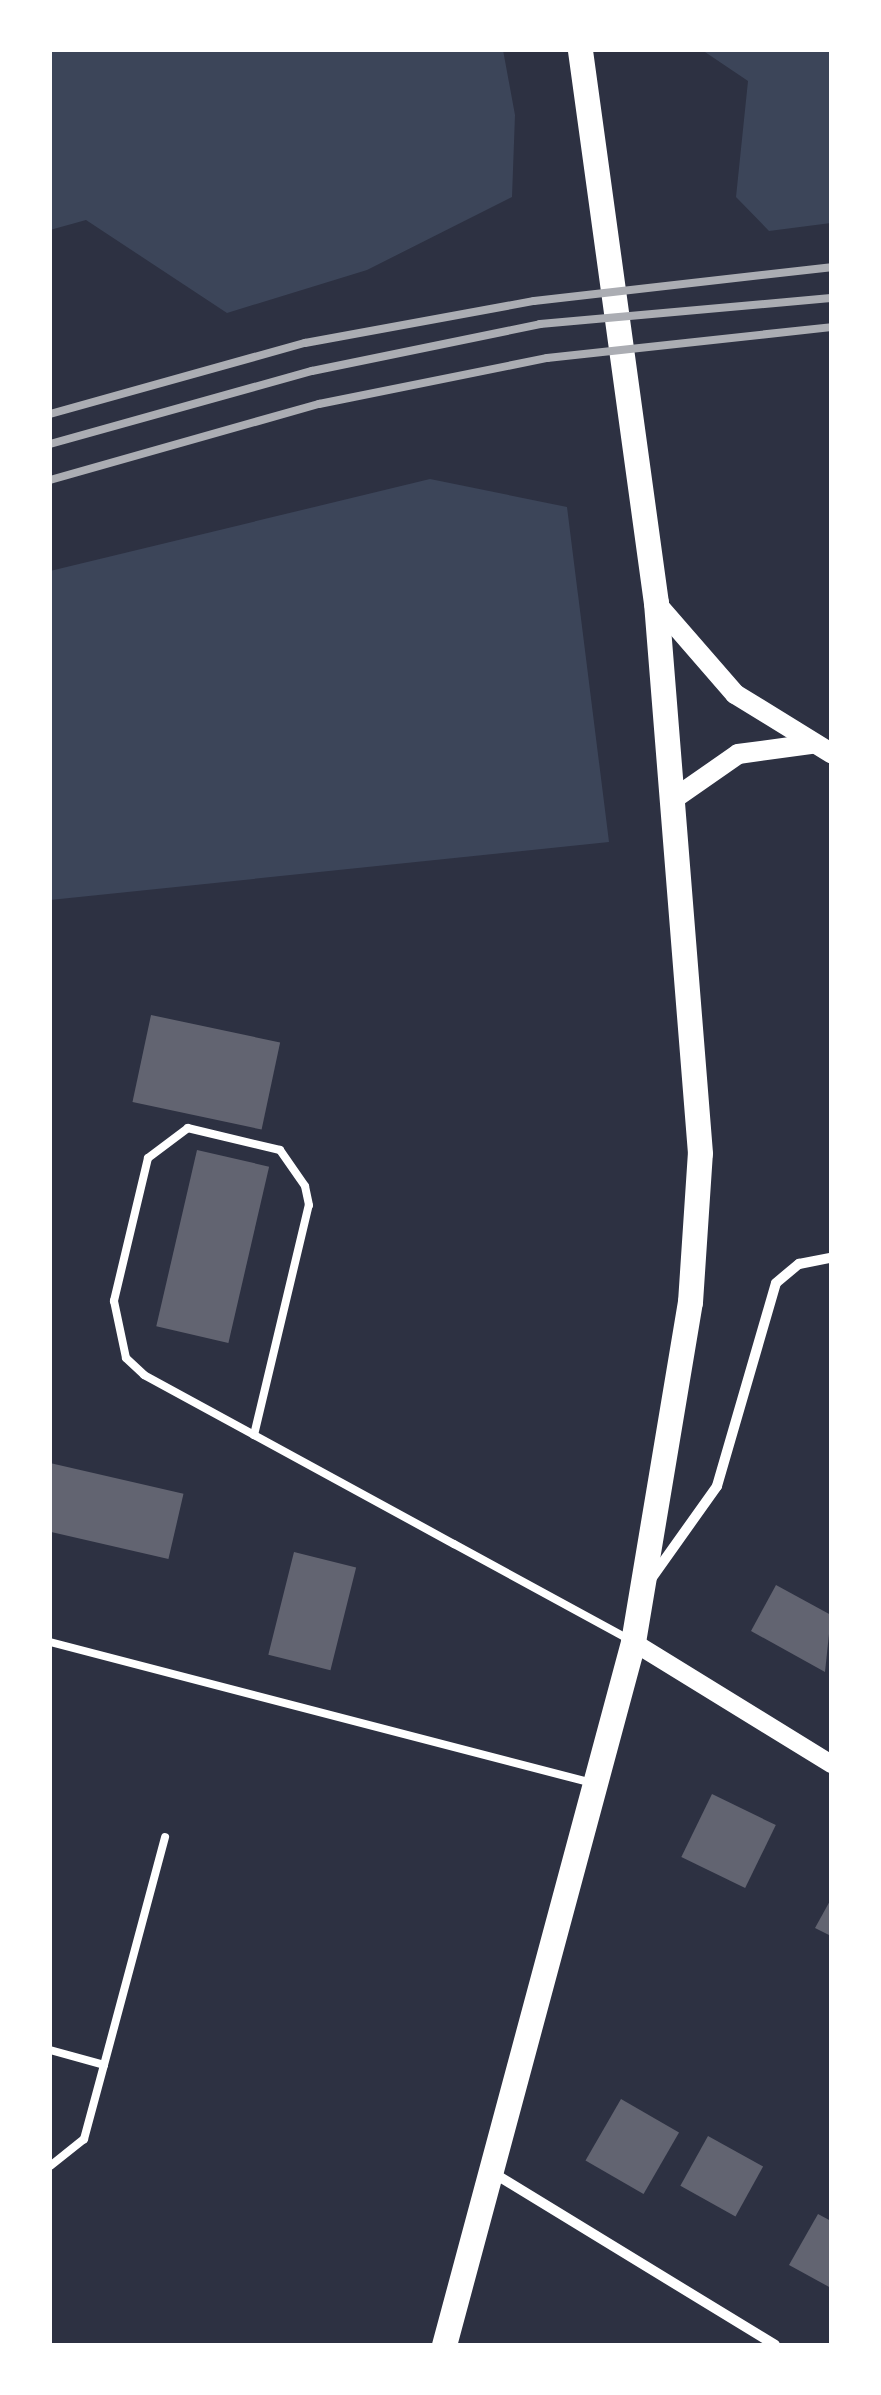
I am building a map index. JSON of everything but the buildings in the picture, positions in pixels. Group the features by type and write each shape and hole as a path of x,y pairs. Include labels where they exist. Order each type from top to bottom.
{"main road":[{"path":"444,2345 495,2174 633,1642 690,1302 700,1153 675,798 656,604 603,181 580,50"},
{"path":"656,604 735,694 823,749"},
{"path":"675,798 738,754 823,749"}],"street":[{"path":"642,1590 717,1486 776,1284 799,1264 831,1258"},
{"path":"633,1642 831,1764"},
{"path":"495,2174 775,2345"}],"lane":[{"path":"254,1435 309,1205 306,1186 280,1150 188,1128 148,1158 112,1324 144,1375 633,1642"},
{"path":"50,1642 596,1784"},
{"path":"50,2166 84,2138 165,1837"},
{"path":"50,2050 104,2065"}],"shaded area":[{"path":"50,50 503,50 515,115 512,197 367,270 227,313 86,220 50,230"},
{"path":"702,50 831,50 831,223 769,231 736,197 748,81"},
{"path":"430,479 567,507 609,842 50,900 50,571"}],"railway":[{"path":"50,414 305,343 534,301 831,267"},
{"path":"50,444 312,371 540,324 831,298"},
{"path":"50,480 319,404 547,358 831,327"}]}
